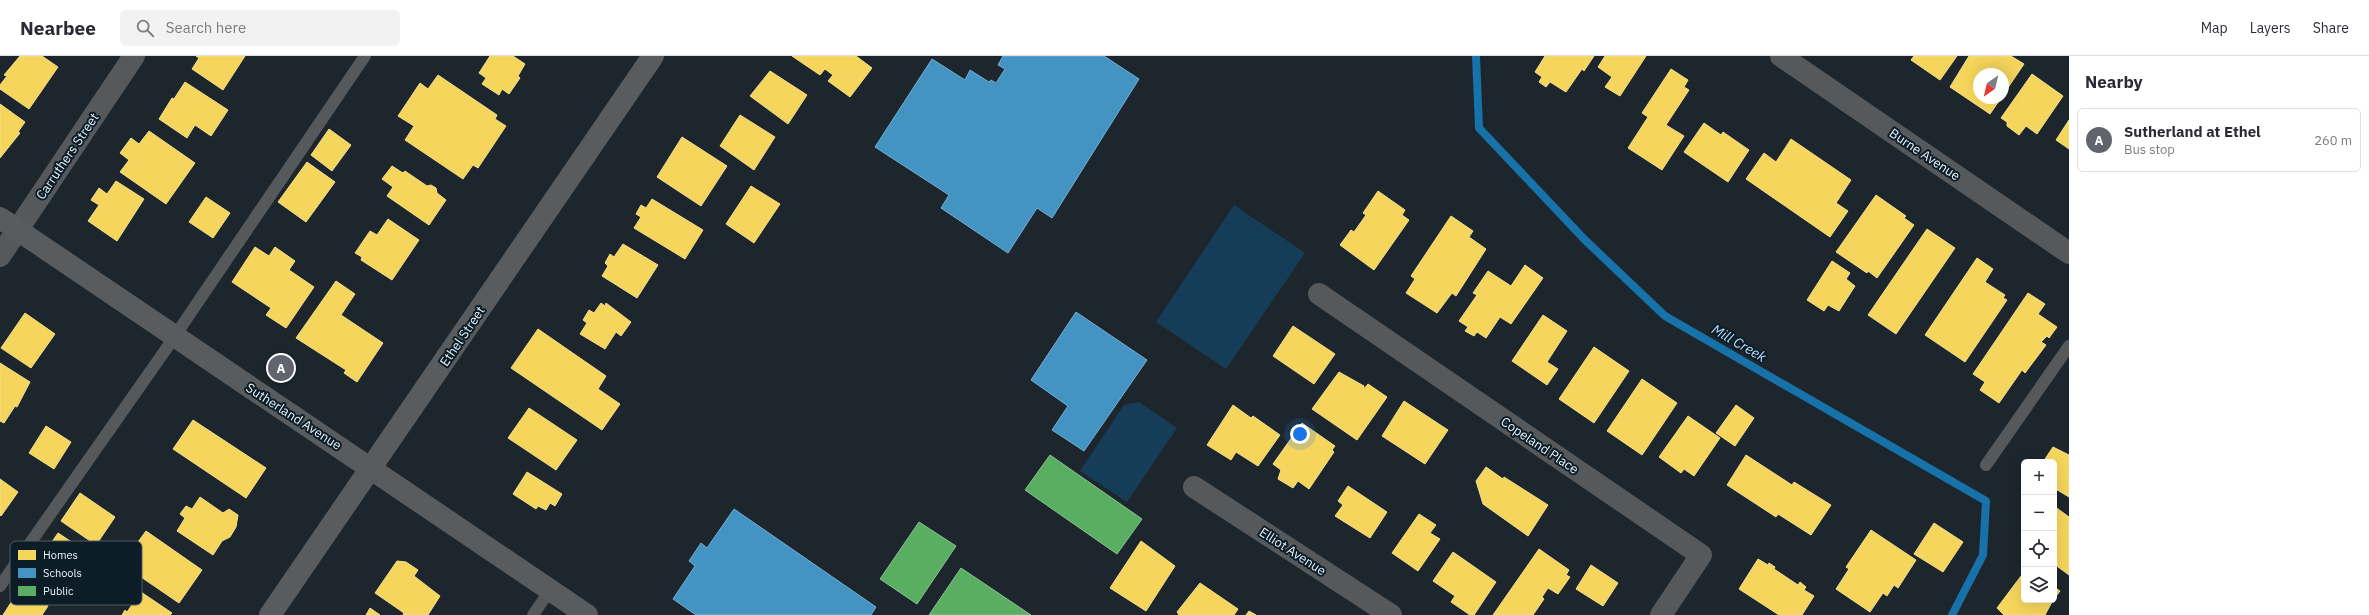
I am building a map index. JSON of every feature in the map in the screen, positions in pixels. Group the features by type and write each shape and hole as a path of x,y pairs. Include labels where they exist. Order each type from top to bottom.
{"street":[{"name":"Carruthers Street","path":"0,256 134,56"},
{"name":"Ethel Street","path":"270,615 653,56"},
{"name":"Burne Avenue","path":"1781,56 2069,253"},
{"name":"Sutherland Avenue","path":"0,218 174,337 372,468 587,615"},
{"name":"Copeland Place","path":"1319,294 1701,555 1661,615"},
{"name":"Elliot Avenue","path":"1194,487 1391,615"}],"lane":[{"path":"31,541 174,337 365,56"},
{"path":"1986,465 2069,346"},
{"path":"0,586 10,572"},
{"path":"533,615 550,590"}],"shaded area":[{"path":"1234,205 1305,253 1226,369 1156,322"},
{"path":"1139,402 1177,428 1127,502 1080,471 1124,405"}],"building: Homes":[{"path":"20,56 42,56 58,67 29,109 0,89 0,85 7,76 4,75"},
{"path":"196,56 245,56 223,90 192,69 199,58"},
{"path":"490,56 513,56 525,64 518,76 520,78 509,94 502,89 499,95 482,84 486,78 479,73"},
{"path":"792,56 856,56 872,68 850,97 828,81 833,75 825,69 820,75"},
{"path":"1545,56 1594,56 1584,71 1582,69 1566,92 1550,82 1546,87 1539,82 1542,77 1535,72"},
{"path":"1605,56 1646,56 1620,96 1605,87 1612,77 1598,67"},
{"path":"1914,56 1957,56 1940,80 1911,60"},
{"path":"1969,56 2011,56 2024,64 2009,86 2009,68 1973,68 1973,103 1950,87"},
{"path":"1671,69 1688,80 1684,87 1689,90 1666,125 1684,136 1662,170 1628,148 1648,117 1642,113"},
{"path":"770,71 807,95 788,124 750,96"},
{"path":"2032,74 2063,96 2037,134 2026,126 2019,135 2007,126 2007,122 2001,118"},
{"path":"438,75 497,115 495,119 506,126 478,168 473,165 463,179 405,140 414,126 398,116 420,83 428,89"},
{"path":"185,82 228,110 211,136 195,125 187,138 159,119 172,98 174,99"},
{"path":"0,104 25,122 18,132 20,133 0,158"},
{"path":"1975,104 1997,104 1990,114"},
{"path":"740,115 775,137 754,170 720,146"},
{"path":"2069,120 2069,149 2056,140"},
{"path":"1704,123 1721,135 1723,132 1749,150 1728,182 1684,152"},
{"path":"329,129 351,145 332,171 311,155"},
{"path":"149,131 195,163 166,204 120,172 129,160 120,153 131,138 139,144"},
{"path":"682,137 727,166 701,206 657,177"},
{"path":"1791,139 1851,180 1836,203 1848,211 1830,237 1746,179 1764,153 1776,162"},
{"path":"307,162 335,182 306,222 278,202"},
{"path":"392,166 403,173 405,171 427,186 431,185 436,188 437,193 446,200 429,225 387,196 393,187 382,179"},
{"path":"116,181 144,199 117,241 88,221 99,205 91,200 99,188 107,194"},
{"path":"751,186 780,204 754,243 726,224"},
{"path":"1378,191 1405,210 1402,215 1409,220 1374,270 1340,245 1351,230 1354,232 1366,215 1363,213"},
{"path":"1876,195 1906,216 1904,218 1914,225 1877,278 1836,252"},
{"path":"206,197 230,213 213,238 189,222"},
{"path":"652,199 703,230 685,259 634,228 641,217 636,214 641,205 646,208"},
{"path":"1451,216 1473,231 1469,237 1486,249 1456,296 1452,293 1437,313 1406,293 1415,279 1411,276"},
{"path":"388,219 419,240 392,280 361,260 362,257 355,253 370,231 377,235"},
{"path":"1927,229 1955,248 1896,334 1868,315"},
{"path":"623,244 658,265 637,298 602,276 608,266 605,263 610,254 614,257"},
{"path":"255,247 269,256 275,247 295,261 289,270 314,287 286,328 266,315 271,308 232,282"},
{"path":"1977,258 1993,269 1985,282 2005,295 2003,298 2007,300 1965,362 1925,335"},
{"path":"1832,261 1850,273 1846,279 1855,286 1839,311 1828,305 1824,311 1807,300"},
{"path":"1525,265 1543,278 1511,324 1500,317 1486,338 1477,332 1474,336 1465,331 1468,327 1459,321 1477,295 1473,293 1488,271 1511,286"},
{"path":"336,281 355,294 341,315 383,343 357,382 344,373 346,370 296,338"},
{"path":"2028,293 2045,304 2038,314 2057,327 2049,338 2047,336 2041,342 2046,345 2025,373 2022,370 1999,403 1980,390 1985,382 1973,374"},
{"path":"601,303 605,306 606,303 631,322 621,336 616,332 605,349 580,334 587,323 583,320 589,310 594,313"},
{"path":"25,313 55,334 31,368 1,348"},
{"path":"1543,315 1567,331 1547,362 1558,369 1547,385 1512,361"},
{"path":"1293,326 1335,354 1314,384 1273,356"},
{"path":"538,329 606,376 598,389 620,404 602,430 511,368"},
{"path":"1594,347 1629,371 1594,423 1559,399"},
{"path":"0,363 30,382 17,407 15,406 4,423 0,421"},
{"path":"1339,372 1364,386 1364,389 1368,384 1387,397 1357,440 1312,409"},
{"path":"1642,379 1677,403 1642,455 1607,431"},
{"path":"1404,401 1448,430 1425,464 1382,436"},
{"path":"1233,405 1251,418 1253,416 1280,435 1258,466 1236,452 1231,460 1207,445"},
{"path":"1736,405 1754,418 1735,446 1716,433"},
{"path":"529,408 577,440 556,470 508,438"},
{"path":"1688,416 1720,438 1694,476 1684,469 1681,473 1659,457"},
{"path":"193,420 266,468 246,498 173,449"},
{"path":"1302,423 1335,446 1332,450 1334,452 1309,489 1298,481 1293,488 1278,479 1281,470 1273,464"},
{"path":"46,426 71,442 54,469 29,453"},
{"path":"2053,447 2069,455 2069,497 2057,490 2057,459 2045,459"},
{"path":"1746,455 1792,485 1794,482 1831,505 1811,535 1778,514 1776,517 1727,485"},
{"path":"1486,467 1503,479 1504,477 1548,505 1528,536 1483,504 1476,481"},
{"path":"527,472 562,494 555,506 550,503 546,510 538,506 536,509 513,494"},
{"path":"0,479 18,492 1,516 0,515"},
{"path":"1348,486 1387,512 1370,538 1335,516 1343,505 1338,501"},
{"path":"80,493 115,517 99,541 90,541 61,521"},
{"path":"200,497 223,513 229,509 238,515 236,527 230,537 222,541 213,555 177,531 185,518 180,514 186,506 192,509"},
{"path":"2057,508 2069,517 2069,575 2057,566"},
{"path":"1419,514 1436,525 1430,533 1440,539 1418,571 1392,553"},
{"path":"1934,523 1963,542 1943,572 1914,554"},
{"path":"1871,530 1916,560 1898,588 1894,585 1887,596 1883,593 1870,612 1836,589 1849,569 1846,567"},
{"path":"146,531 202,570 179,603 142,578 142,541 139,541"},
{"path":"58,533 70,541 53,541"},
{"path":"1141,541 1175,566 1146,611 1110,588"},
{"path":"1539,549 1569,570 1566,575 1570,577 1558,594 1548,588 1542,597 1544,599 1533,615 1493,615"},
{"path":"1453,552 1496,582 1474,615 1470,615 1451,602 1455,596 1433,581"},
{"path":"1758,559 1768,565 1769,563 1775,567 1774,569 1798,585 1800,582 1806,587 1804,590 1814,596 1802,615 1779,615 1739,589"},
{"path":"397,561 406,562 418,570 414,576 440,596 428,615 403,615 404,613 375,593"},
{"path":"1591,565 1618,583 1603,606 1576,589"},
{"path":"2021,576 2021,603 2051,603 2045,615 2004,615 1997,608"},
{"path":"1200,583 1238,609 1234,615 1179,615 1177,612"},
{"path":"142,593 172,613 170,615 122,615 125,610 127,612 132,605 142,605"},
{"path":"10,604 48,606 42,615 3,615"},
{"path":"370,608 380,615 366,615"},
{"path":"1249,611 1256,615 1246,615"}],"building: Schools":[{"path":"1003,56 1104,56 1139,79 1052,218 1037,208 1008,253 941,208 949,195 875,147 932,59 965,80 970,70 989,82 991,80 996,83 1005,69 998,65"},
{"path":"1076,312 1147,360 1084,451 1052,430 1068,406 1031,380"},
{"path":"734,509 876,607 871,615 696,615 673,599 695,566 689,561 701,543 707,548"}],"building: Public":[{"path":"1050,455 1142,519 1117,554 1025,490"},
{"path":"919,522 956,546 917,604 880,579"},
{"path":"961,568 1031,615 929,615"}],"waterway":[{"name":"Mill Creek","path":"1476,56 1479,128 1585,240 1665,316 1986,501 1983,555 1952,615"}],"place":[{"name":"Sutherland at Ethel","path":"281,368"}]}
